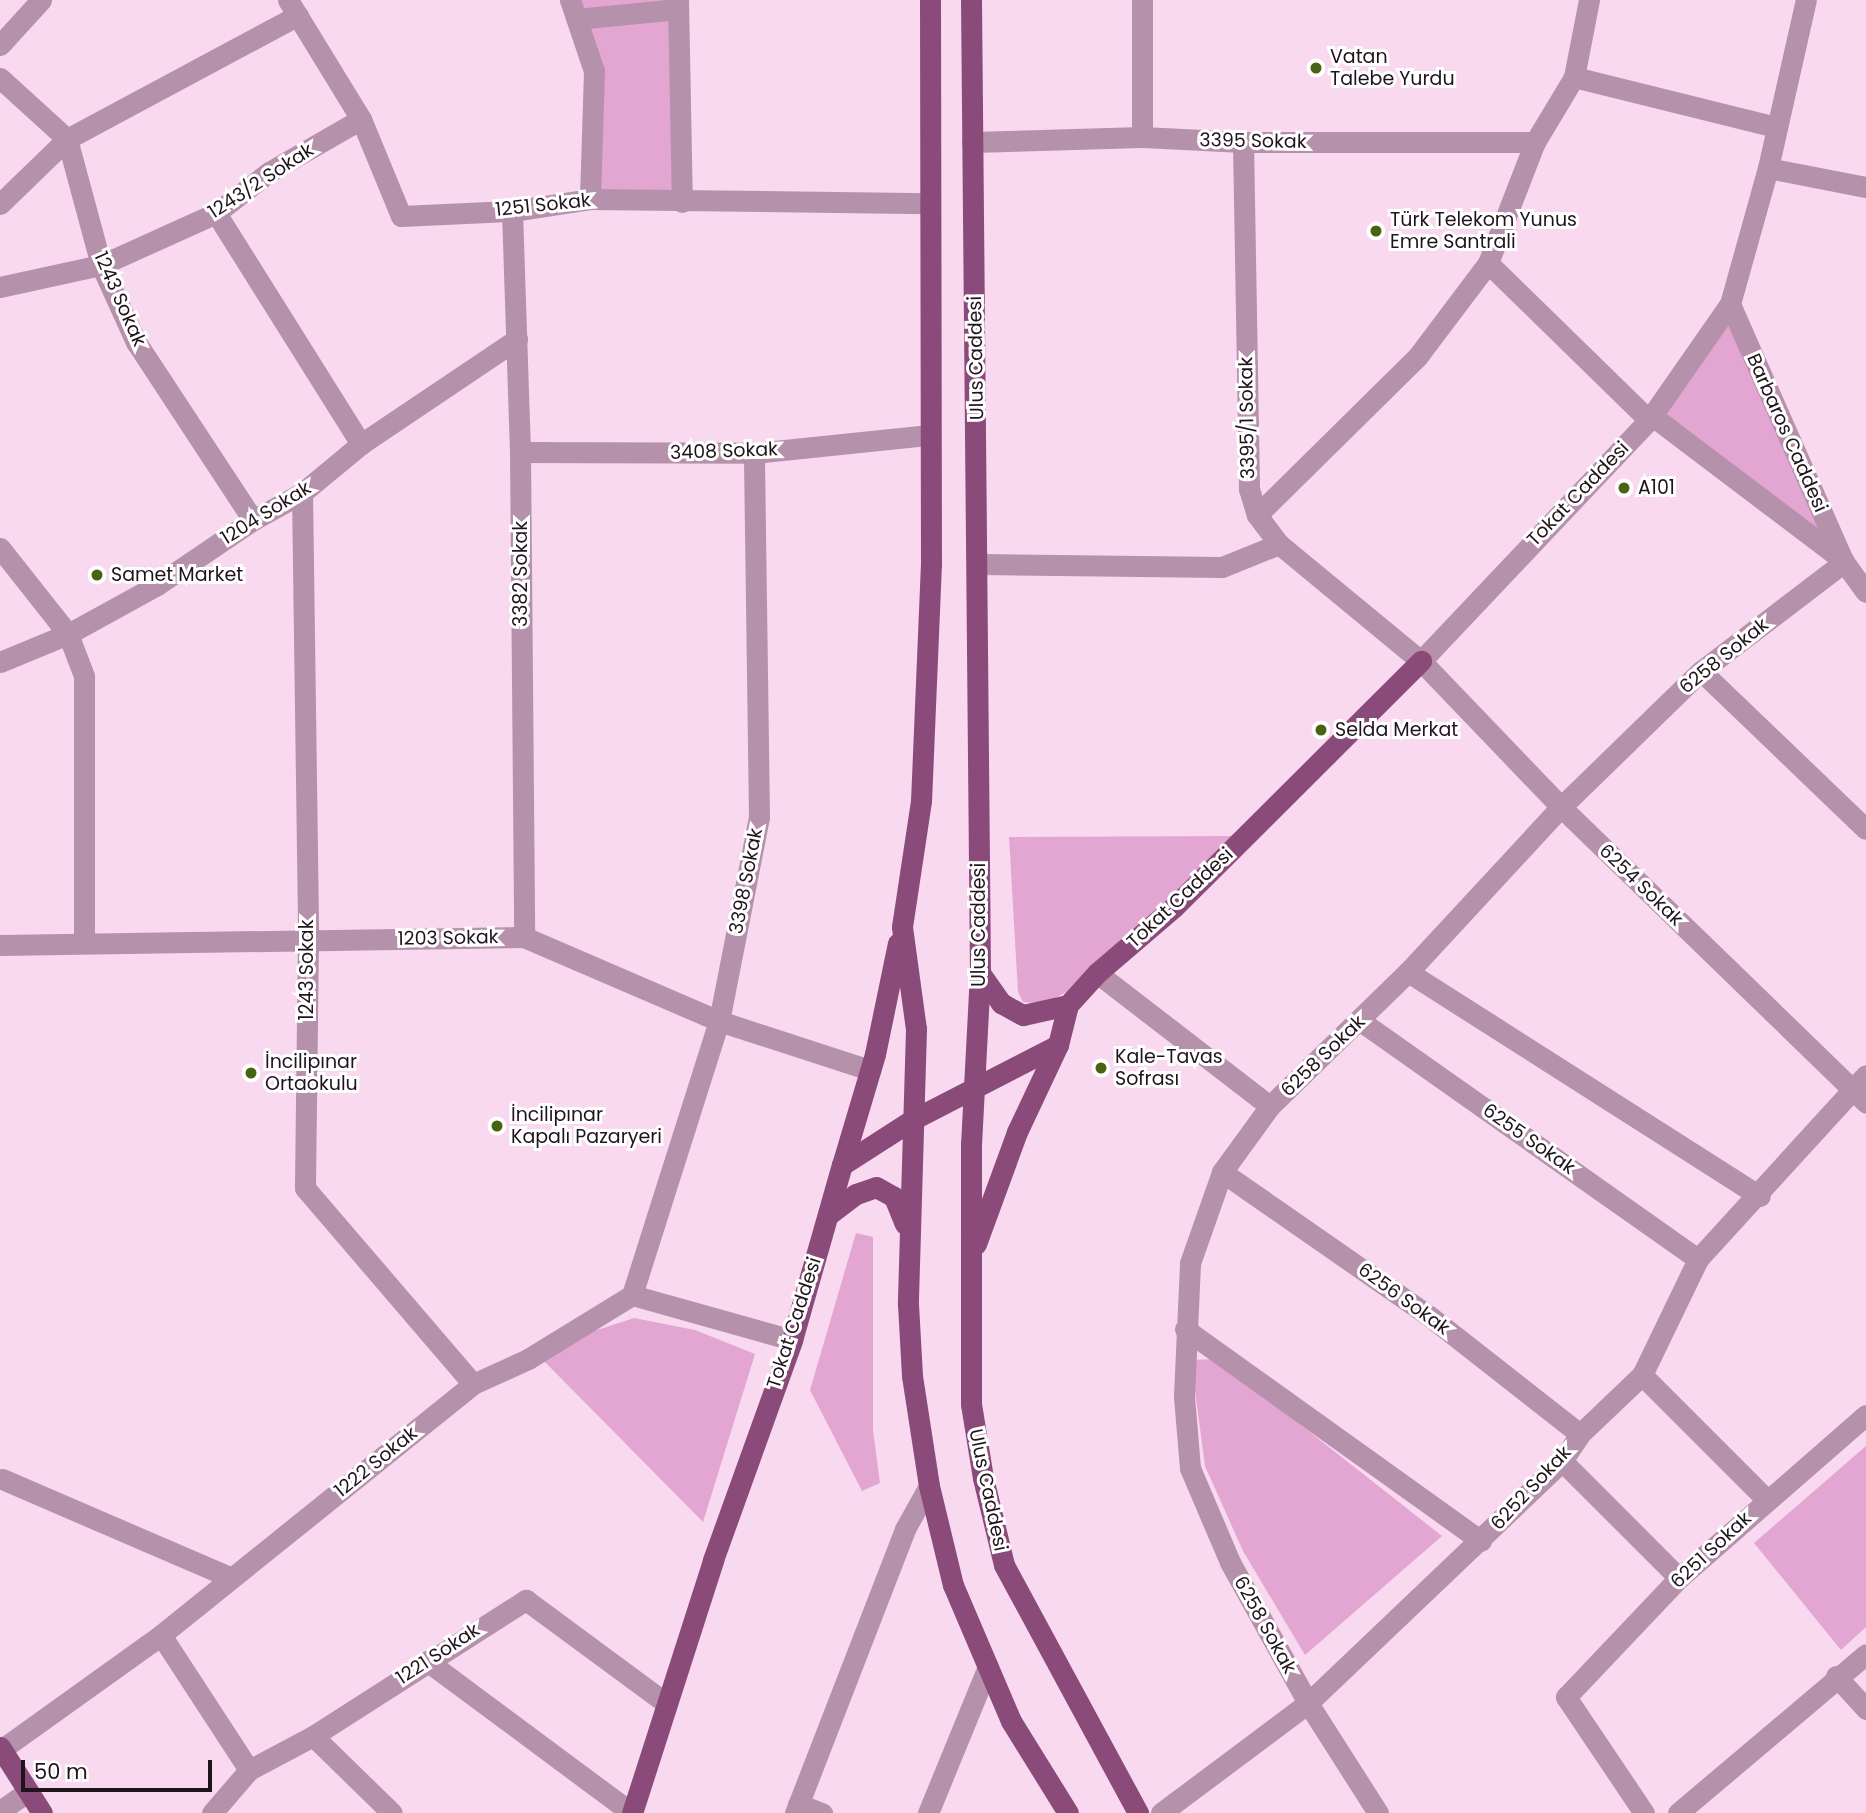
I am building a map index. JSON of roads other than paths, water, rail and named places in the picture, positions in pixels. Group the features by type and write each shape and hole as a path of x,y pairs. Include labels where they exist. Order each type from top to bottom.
{"main road":[{"path":"930,0 927,435 931,563 921,788 902,927 916,1029 910,1247 912,1376 929,1486 953,1585 1011,1721 1068,1813"},
{"name":"Ulus Caddesi","path":"971,0 980,564 980,973 973,1092 971,1404 982,1478 1004,1565 1139,1813"},
{"name":"Tokat Caddesi","path":"970,1262 1017,1132 1058,1045 1068,1005 1097,974 1174,907 1421,661"},
{"name":"Tokat Caddesi","path":"632,1813 792,1340 870,1070 902,927"},
{"path":"980,973 1001,1003 1023,1015 1047,1013 1068,1005"},
{"path":"842,1165 912,1120 973,1092 1058,1045"},
{"path":"828,1214 866,1190 886,1190 900,1208 910,1247"},
{"path":"1,1748 42,1813"}],"street":[{"path":"0,45 40,0"},
{"path":"1142,0 1142,137"},
{"path":"1257,514 1418,356 1488,263 1535,142 1574,77 1589,0"},
{"name":"Tokat Caddesi","path":"1421,661 1650,418 1694,362 1730,304 1768,168 1806,0"},
{"path":"590,199 594,71 573,10 678,5 682,202"},
{"path":"0,204 67,139 293,8"},
{"name":"1251 Sokak","path":"293,8 362,119 401,216 512,211 590,199 929,203"},
{"path":"1574,77 1776,127"},
{"path":"0,78 67,139"},
{"name":"1243/2 Sokak","path":"0,287 101,265 216,213 269,172 362,119"},
{"name":"3395 Sokak","path":"972,142 1142,137 1243,142 1535,142"},
{"name":"1243 Sokak","path":"67,139 101,265 136,342 253,520"},
{"name":"3395/1 Sokak","path":"1243,142 1249,489 1257,514 1279,544 1421,661"},
{"path":"1768,168 1866,187"},
{"name":"3382 Sokak","path":"512,211 520,452 524,937"},
{"path":"216,213 362,444"},
{"name":"Barbaros Caddesi","path":"1488,263 1650,418 1844,562"},
{"name":"Barbaros Caddesi","path":"1730,304 1844,562 1866,592"},
{"name":"1204 Sokak","path":"0,662 68,634 157,585 253,520 302,494 362,444 517,339"},
{"name":"3408 Sokak","path":"520,452 754,453 927,435"},
{"name":"3398 Sokak","path":"632,1295 719,1021 759,817 754,453"},
{"name":"1243 Sokak","path":"302,494 308,939 305,1188 473,1384"},
{"path":"980,564 1222,568 1279,544"},
{"path":"0,548 68,634 85,676 84,941"},
{"name":"6258 Sokak","path":"1378,1813 1308,1703 1230,1562 1190,1468 1184,1396 1190,1263 1222,1172 1270,1106 1408,972 1561,807 1700,671 1844,562"},
{"name":"6254 Sokak","path":"1421,661 1561,807 1862,1090"},
{"path":"1700,671 1866,829"},
{"name":"1203 Sokak","path":"0,945 84,941 524,937 719,1021 870,1070"},
{"path":"1408,972 1760,1196"},
{"path":"1097,974 1270,1106"},
{"name":"6255 Sokak","path":"1359,1020 1698,1259"},
{"name":"6252 Sokak","path":"1161,1813 1308,1703 1562,1461 1580,1434 1642,1375 1698,1259 1862,1090"},
{"name":"6256 Sokak","path":"1222,1172 1428,1315 1580,1434"},
{"path":"632,1295 792,1340"},
{"name":"1222 Sokak","path":"1,1748 161,1635 473,1384 528,1359 632,1295"},
{"path":"1185,1329 1481,1541"},
{"path":"1642,1375 1766,1499"},
{"name":"6251 Sokak","path":"1644,1813 1566,1697 1679,1578 1766,1499 1866,1415"},
{"path":"1562,1461 1679,1578"},
{"path":"1,1480 232,1578"},
{"path":"822,1813 797,1809 905,1529 929,1486"},
{"name":"1221 Sokak","path":"212,1813 249,1770 313,1736 526,1600 667,1704"},
{"path":"161,1635 249,1770"},
{"path":"1678,1813 1836,1676 1866,1654"},
{"path":"427,1661 632,1813"},
{"path":"928,1813 988,1667"},
{"path":"1836,1676 1866,1709"},
{"path":"313,1736 392,1813"},
{"path":"0,1811 27,1792"}],"place":[{"name":"Vatan Talebe Yurdu","path":"1316,68"},
{"name":"Türk Telekom Yunus Emre Santrali","path":"1376,231"},
{"name":"A101","path":"1624,488"},
{"name":"Samet Market","path":"97,575"},
{"name":"Selda Merkat","path":"1321,730"},
{"name":"Kale-Tavas Sofrası","path":"1101,1068"},
{"name":"İncilipınar Ortaokulu","path":"251,1073"},
{"name":"İncilipınar Kapalı Pazaryeri","path":"497,1126"}]}
